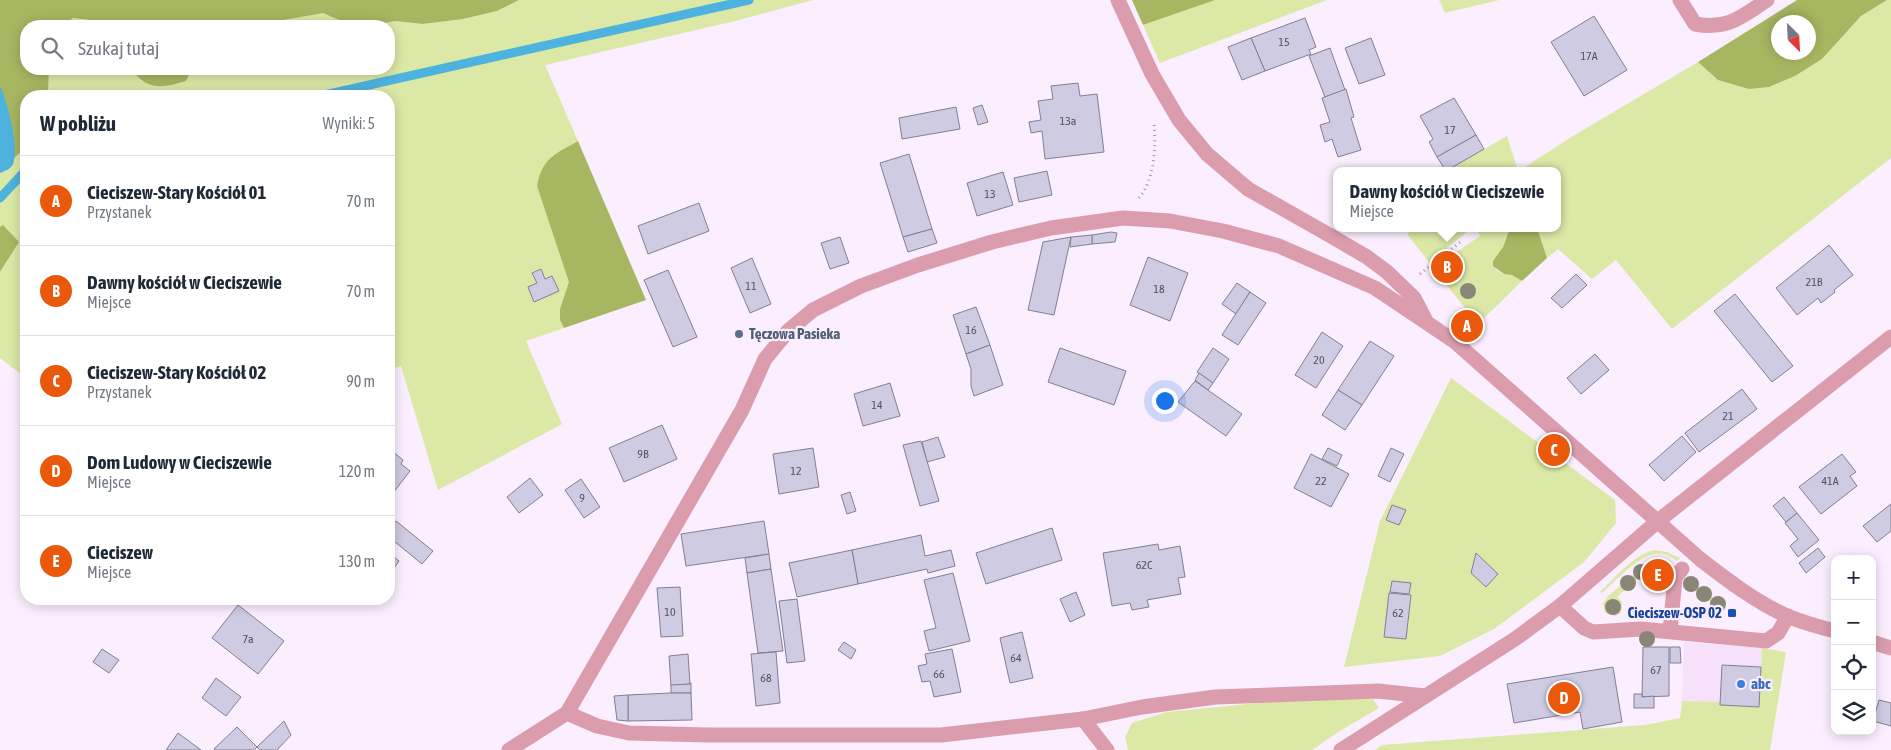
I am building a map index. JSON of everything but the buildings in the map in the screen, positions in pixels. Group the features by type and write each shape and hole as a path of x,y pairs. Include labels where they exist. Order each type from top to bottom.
{"street":[{"path":"1118,0 1152,74 1179,120 1206,154 1248,189 1367,257 1387,272 1414,298 1426,320"},
{"path":"1680,0 1695,24 1710,27 1731,23 1767,0"},
{"path":"509,750 567,713 742,410 765,358 788,331 813,310 862,286 918,265 992,242 1051,228 1123,218 1170,221 1223,231 1279,246 1375,288 1426,320 1454,341 1724,578 1766,605 1788,616 1831,630"},
{"path":"1340,750 1515,639 1560,606 1658,521 1891,337"},
{"path":"1670,632 1674,578 1682,569"},
{"path":"1560,606 1584,628 1593,632 1640,629 1766,641 1778,633 1788,616"},
{"path":"1876,643 1891,648"},
{"path":"567,713 597,726 629,733 941,735 1083,719 1142,707 1215,697 1378,691 1425,696"},
{"path":"1083,719 1107,750"}],"path":[{"path":"1123,218 1145,191 1156,149 1154,121"},
{"path":"1431,265 1463,240"}],"shaded area":[{"path":"1684,642 1762,648 1759,707 1720,705 1720,702 1682,701"}],"green space":[{"path":"0,0 519,0 497,11 463,19 423,24 395,20 339,20 323,13 284,20 90,20 73,18 70,20 20,20 20,75 49,75 48,90 20,90 20,153 0,172"},
{"path":"519,0 813,0 731,22 545,65 578,141 552,156 537,186 570,282 560,309 560,320 564,328 526,341 562,424 438,490 401,366 395,368 395,90 48,90 49,75 136,75 142,81 186,81 189,75 395,75 395,21 423,24 463,19 497,11"},
{"path":"1132,0 1215,0 1143,25"},
{"path":"1215,0 1327,0 1160,63 1143,25"},
{"path":"1439,0 1499,0 1445,13"},
{"path":"1797,0 1887,0 1861,16 1822,59 1795,76 1769,87 1749,89 1718,80 1698,62 1771,16 1771,60 1816,60 1816,15 1773,15"},
{"path":"1887,0 1891,0 1891,158 1672,329 1616,260 1592,279 1558,249 1547,258 1538,232 1561,232 1561,167 1525,167 1573,136 1698,62 1718,80 1769,87 1795,76 1822,59 1861,16"},
{"path":"323,12 339,20 281,20"},
{"path":"73,18 90,20 70,20"},
{"path":"189,75 186,81 163,86 149,84 137,76"},
{"path":"1507,136 1517,167 1453,167"},
{"path":"578,141 646,300 564,328 560,320 560,309 569,282 537,186 546,163 556,154"},
{"path":"20,153 20,373 0,358 0,272 19,242 3,226 0,227 0,172"},
{"path":"3,225 19,242 0,272 0,227"},
{"path":"1410,232 1467,232 1429,262 1407,234"},
{"path":"1478,232 1509,232 1503,247 1493,261 1496,270 1512,275 1522,281 1478,324 1433,268 1480,236"},
{"path":"1509,232 1538,232 1547,258 1522,281 1512,275 1504,274 1493,266 1493,261 1503,247"},
{"path":"1451,378 1615,500 1616,523 1584,562 1494,629 1440,656 1344,667 1380,521"},
{"path":"1654,550 1667,552 1680,558 1678,561 1664,554 1648,556 1631,567 1602,593 1600,592 1631,562"},
{"path":"1657,560 1673,566 1669,571 1658,566 1647,570 1617,597 1622,602 1621,613 1615,616 1605,613 1603,604 1607,597 1646,564"},
{"path":"1686,577 1726,608 1723,612 1683,582"},
{"path":"1762,648 1786,652 1770,750 1375,750 1382,745 1645,725 1680,718 1682,701 1720,702 1720,705 1759,707"},
{"path":"1373,699 1379,708 1312,750 1128,750 1125,737 1132,723 1167,712 1268,702"}],"water":[{"path":"0,86 9,113 14,137 15,157 12,166 0,173"}],"waterway":[{"path":"347,90 749,0"},
{"path":"0,198 20,176"}],"place":[{"name":"Dawny kościół w Cieciszewie","path":"1447,267"},
{"name":"Cieciszew-Stary Kościół 01","path":"1467,326"},
{"name":"Tęczowa Pasieka","path":"739,334"},
{"name":"Cieciszew-Stary Kościół 02","path":"1554,450"},
{"name":"Cieciszew","path":"1658,575"},
{"name":"Cieciszew-OSP 02","path":"1732,613"},
{"name":"abc","path":"1741,684"},
{"name":"Dom Ludowy w Cieciszewie","path":"1564,698"}]}
